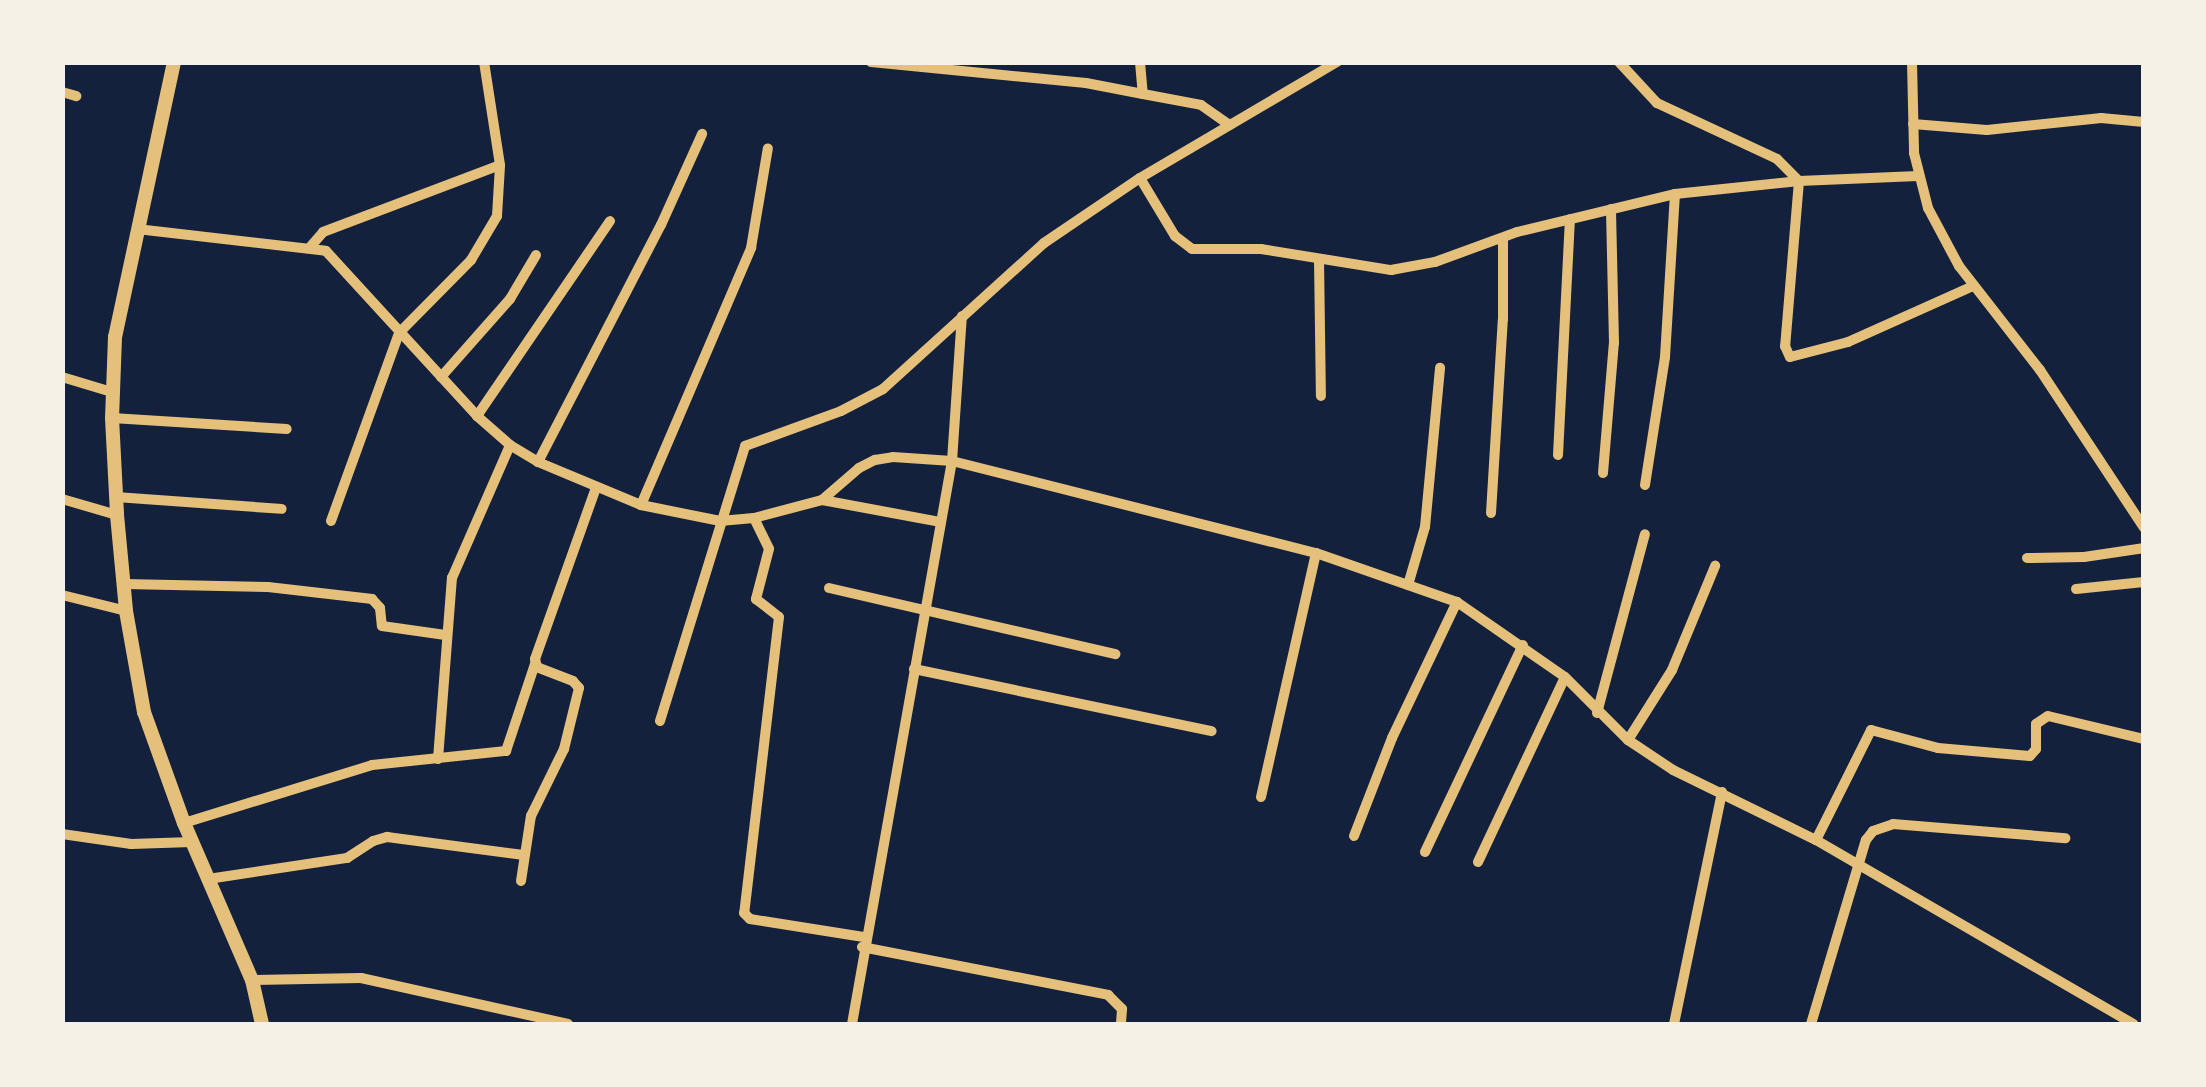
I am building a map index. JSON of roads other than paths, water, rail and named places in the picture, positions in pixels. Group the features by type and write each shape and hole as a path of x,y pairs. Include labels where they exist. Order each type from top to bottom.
{"street":[{"path":"174,62 115,337 112,418 117,515 126,610 144,712 184,823 252,980 262,1024"},
{"path":"330,520 399,333 487,240 502,191 484,62"},
{"path":"872,62 1086,82 1201,105 1230,125"},
{"path":"1140,62 1143,94"},
{"path":"660,721 741,452 750,442 870,398 1044,242 1140,178 1337,62"},
{"path":"1619,62 1657,103 1777,159 1800,182"},
{"path":"1912,62 1918,176 1928,208 1973,286 2040,370 2144,528"},
{"path":"62,92 76,96"},
{"path":"1913,124 1987,130 2102,118 2144,122"},
{"path":"538,462 661,225 702,134"},
{"path":"641,506 750,248 768,148"},
{"path":"310,246 322,232 500,165"},
{"path":"1140,178 1175,236 1192,249 1261,249 1391,270 1436,262 1503,238 1675,194 1918,176"},
{"path":"1800,182 1786,335 1790,357 1848,342 1973,286"},
{"path":"1645,486 1665,357 1675,194"},
{"path":"1603,473 1614,343 1610,209"},
{"path":"1558,455 1570,219"},
{"path":"477,416 610,221"},
{"path":"137,229 252,245 310,246 333,257 477,416 510,445 538,462 641,506 720,521 754,518 822,500 876,460 952,461 1316,553 1457,602 1523,644 1565,677 1628,740 1674,770 1816,840 2134,1024"},
{"path":"1491,513 1503,319 1503,238"},
{"path":"441,377 510,299 536,255"},
{"path":"1319,259 1321,396"},
{"path":"852,1024 863,942 952,461 962,316"},
{"path":"1408,585 1430,490 1440,368"},
{"path":"62,377 112,392"},
{"path":"112,418 288,429"},
{"path":"438,760 452,578 510,445"},
{"path":"184,823 372,765 506,752 596,488"},
{"path":"116,498 282,509"},
{"path":"62,499 117,515"},
{"path":"822,500 941,522"},
{"path":"754,518 769,549 756,599 779,617 744,913 750,919 1108,995 1122,1009 1121,1024"},
{"path":"1597,713 1644,534"},
{"path":"2027,558 2084,558 2144,548"},
{"path":"1262,796 1316,553"},
{"path":"1628,740 1672,670 1714,566"},
{"path":"2076,589 2144,582"},
{"path":"124,584 268,587 372,599 380,608 382,626 446,635"},
{"path":"829,588 1115,654"},
{"path":"62,595 126,610"},
{"path":"1354,836 1392,738 1457,602"},
{"path":"1425,852 1523,644"},
{"path":"521,881 530,816 564,749 579,688 577,682 535,664"},
{"path":"914,669 1212,730"},
{"path":"1478,862 1565,677"},
{"path":"1816,840 1871,730 1938,748 2030,756 2035,752 2036,724 2044,716 2144,739"},
{"path":"1674,1024 1722,792"},
{"path":"1811,1024 1873,831 1893,824 2066,838"},
{"path":"62,834 131,844 192,842"},
{"path":"208,879 346,858 373,840 388,837 524,856"},
{"path":"252,980 361,978 568,1024"}]}
